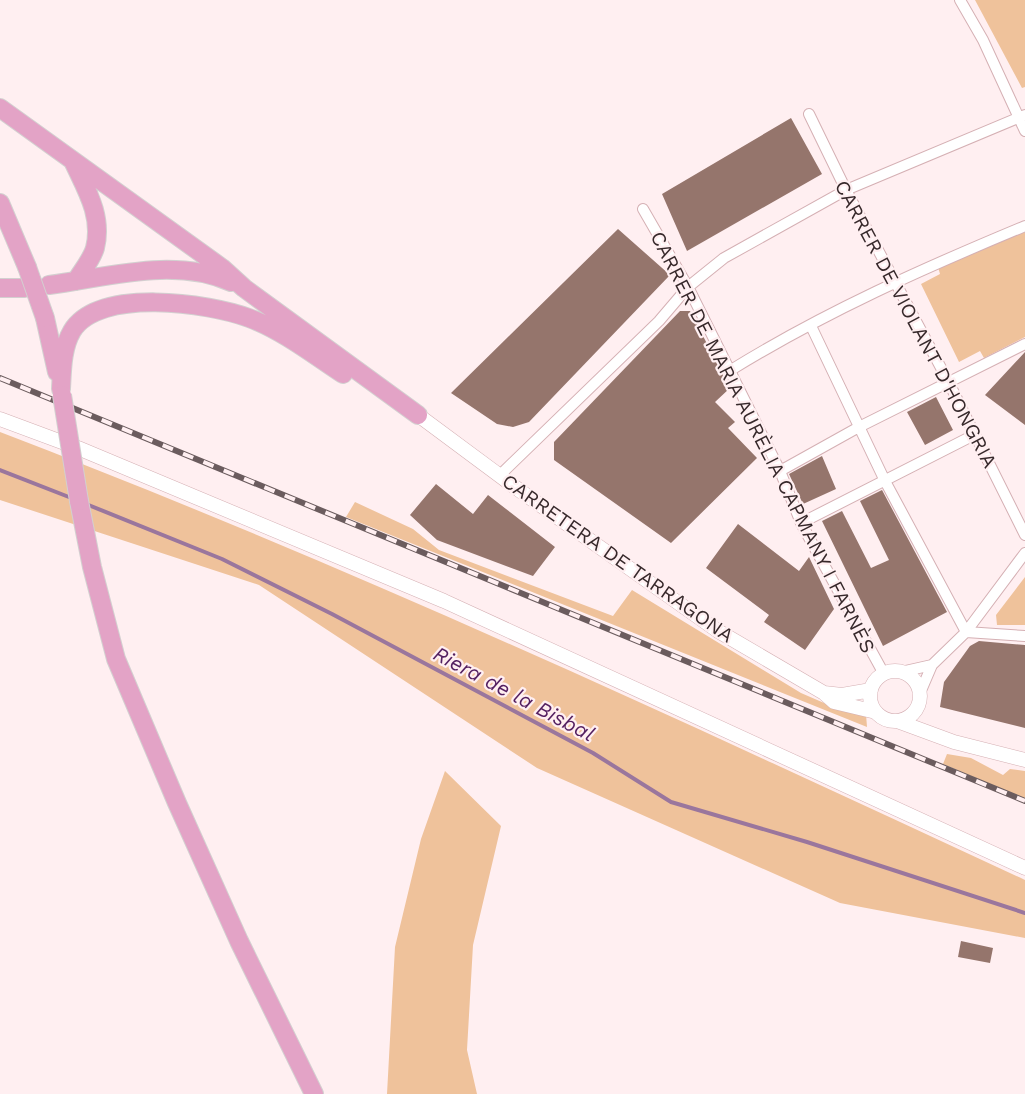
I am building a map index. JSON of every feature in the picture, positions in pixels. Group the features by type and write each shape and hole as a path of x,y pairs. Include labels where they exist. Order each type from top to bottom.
{"highway":[{"path":"0,108 222,268 244,288 418,415"},
{"path":"71,158 95,207 96,230 95,249 76,281"},
{"path":"0,203 27,267 45,318 61,392 92,567 116,659 239,941 314,1094"},
{"path":"49,285 158,270 182,270 205,273 244,288"},
{"path":"0,288 25,288"},
{"path":"61,392 65,348 71,332 79,322 105,309 147,303 186,304 219,309 251,319 307,350 367,390 418,415"}],"street":[{"path":"960,0 1022,117 1025,131"},
{"name":"CARRER DE VIOLANT D'HONGRIA","path":"809,114 1025,535"},
{"path":"500,475 658,321 688,287 724,258 846,190 1022,117"},
{"name":"CARRER DE MARIA AURÈLIA CAPMANY I FARNÈS","path":"643,209 688,287 731,370 780,471 801,523 884,674"},
{"path":"731,370 894,281 1025,226"},
{"path":"811,326 885,481 966,632"},
{"path":"780,471 859,427 1025,344"},
{"name":"CARRETERA DE TARRAGONA","path":"418,415 718,631 824,693 834,702 876,712"},
{"path":"0,419 78,448 444,602 1025,868"},
{"path":"801,523 974,435"},
{"path":"897,721 910,716 933,665 966,632 1025,553"},
{"path":"966,632 1025,636"},
{"path":"933,665 884,674 871,690 870,698 876,712 889,721 897,721 936,735 1025,759"},
{"path":"901,672 914,680 919,699 936,735"},
{"path":"824,693 842,695 871,690"}],"shaded area":[{"path":"975,0 1025,0 1025,87 1022,88"},
{"path":"1025,232 1025,337 984,358 980,351 959,362 921,284 940,274 938,267"},
{"path":"0,432 130,483 388,591 644,704 1025,880 1025,938 840,903 537,768 259,585 0,500"},
{"path":"355,502 413,529 439,550 613,616 632,590 801,693 838,709 866,714 867,727 346,517"},
{"path":"1025,577 1025,625 997,625 996,615"},
{"path":"947,754 971,758 1003,775 1010,769 1025,771 1025,799 943,764"},
{"path":"445,771 501,826 473,945 467,1050 477,1094 387,1094 395,947 421,839"}],"building":[{"path":"791,118 822,174 687,251 662,194"},
{"path":"618,229 670,275 529,422 513,427 497,424 451,393"},
{"path":"680,311 690,311 730,388 715,402 735,422 728,428 757,458 671,543 554,460 554,442"},
{"path":"1025,352 1025,425 985,395"},
{"path":"936,397 953,430 925,445 907,412"},
{"path":"822,456 836,489 803,504 789,474"},
{"path":"436,484 473,514 488,495 555,547 533,576 437,540 410,515"},
{"path":"882,490 947,612 883,646 822,521 842,511 871,568 889,560 860,501"},
{"path":"738,524 799,571 809,557 834,609 805,650 764,622 769,615 706,568"},
{"path":"979,641 1025,645 1025,728 940,707 944,682 970,646"},
{"path":"961,941 993,948 990,963 958,957"}],"waterway":[{"name":"Riera de la Bisbal","path":"0,470 74,499"},
{"name":"Riera de la Bisbal","path":"86,504 222,559 332,614 593,753 671,802 807,842 1025,913"}],"railway":[{"path":"0,378 1025,801"}]}
